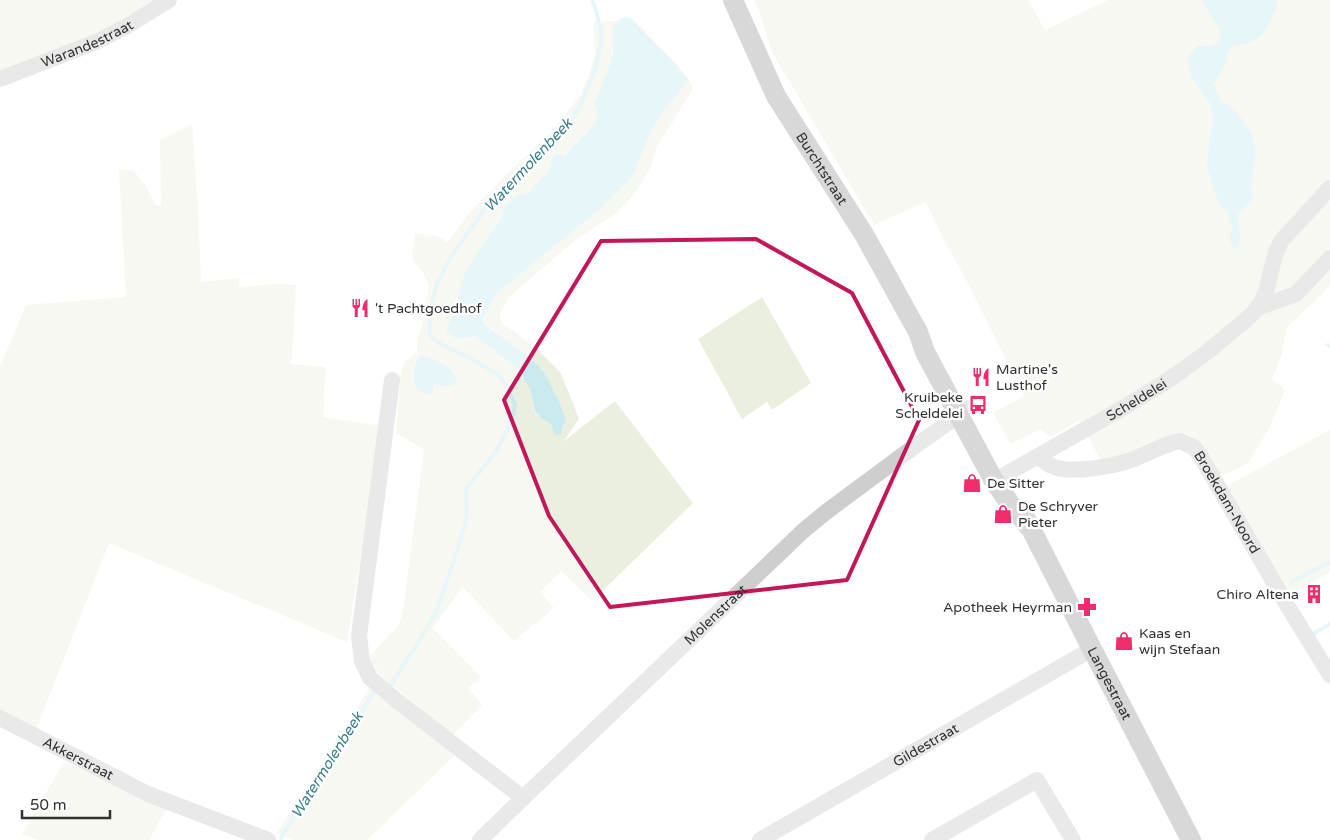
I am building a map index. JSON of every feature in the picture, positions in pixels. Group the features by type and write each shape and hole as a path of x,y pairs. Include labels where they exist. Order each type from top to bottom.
{"main road":[{"name":"Burchtstraat","path":"733,0 776,96 865,236 918,332 930,344 942,362 964,412"},
{"name":"Langestraat","path":"964,412 999,478 1018,501 1029,527 1191,840"}],"street":[{"name":"Warandestraat","path":"0,79 96,42 129,25 169,0"},
{"name":"Scheldelei","path":"999,478 1139,398 1206,354 1257,308 1266,290 1278,247 1282,240 1330,188"},
{"name":"Scheldelei","path":"1257,308 1296,294 1330,258"},
{"path":"392,380 359,636 362,661 370,678 523,798"},
{"name":"Molenstraat","path":"480,840 803,531 826,512 964,412"},
{"name":"Broekdam-Noord","path":"1038,456 1052,467 1070,470 1114,466 1135,459 1164,445 1180,441 1195,448 1330,675"},
{"name":"Gildestraat","path":"760,840 1092,650"},
{"name":"Akkerstraat","path":"0,718 148,794 268,840"},
{"path":"932,840 1038,780 1073,840"}],"highlighted area":[{"path":"756,239 852,293 919,420 847,580 610,607 549,516 504,400 601,241"}],"green space":[{"path":"0,0 160,0 110,30 0,74"},
{"path":"754,0 1028,0 1045,30 1108,0 1201,0 1221,32 1219,41 1212,46 1197,46 1192,78 1209,102 1214,119 1209,140 1207,167 1218,202 1228,214 1232,229 1230,236 1241,240 1238,215 1253,198 1250,186 1256,152 1252,133 1237,112 1220,99 1214,85 1225,64 1228,52 1233,46 1252,41 1264,32 1278,0 1330,0 1330,286 1287,327 1282,354 1272,379 1285,390 1270,427 1248,463 1227,474 1222,474 1213,470 1197,445 1103,464 1079,420 1050,437 1040,429 1011,444 993,413 1024,396 926,202 874,225 772,52"},
{"path":"617,21 613,34 611,61 594,103 599,116 589,130 528,193 515,196 504,208 502,218 464,275 454,312 447,327 457,339 475,336 518,369 530,389 535,412 543,420 551,424 526,354 482,321 495,295 598,211 665,109 689,80 693,88 657,146 650,169 633,196 615,214 578,238 509,297 500,313 501,322 536,348 560,372 579,419 564,441 615,401 693,503 592,601 561,571 540,592 554,608 514,641 462,586 433,628 481,677 468,688 482,705 453,735 380,675 372,664 370,656 399,625 403,611 424,449 396,433 401,371 405,362 417,352 417,340 422,326 429,287 424,274 412,256 415,233 436,236 448,242 470,212 551,132 581,95 595,56 594,22","holes":["421,355 446,366 455,374 435,384 433,394 413,381 415,362"]},
{"path":"192,124 201,282 240,278 239,287 276,284 296,285 290,364 326,367 323,417 382,426 347,642 109,543 36,730 0,711 0,367 26,305 126,297 119,170 133,170 146,186 155,205 161,205 160,140"},
{"path":"762,297 811,383 772,410 767,402 742,419 698,339"},
{"path":"1330,430 1330,572 1290,595 1227,486"},
{"path":"370,687 377,695 456,754 367,840 293,840 277,833"},
{"path":"64,762 168,806 149,840 38,840 22,834"}],"water":[{"path":"1201,0 1278,0 1272,18 1264,32 1252,42 1233,46 1228,52 1225,64 1214,84 1220,99 1237,112 1252,133 1256,152 1250,186 1253,199 1238,215 1241,240 1236,248 1230,245 1232,229 1228,214 1218,202 1207,167 1209,140 1214,119 1209,102 1192,78 1187,58 1197,46 1212,46 1219,41 1221,32"},
{"path":"625,17 631,18 689,80 665,109 648,137 632,177 598,211 495,295 482,321 526,354 545,373 561,406 566,422 562,427 561,434 555,435 551,424 543,420 535,411 530,389 518,369 475,336 457,339 447,332 447,327 454,312 464,275 502,218 504,208 515,196 528,193 552,167 550,161 556,153 564,156 599,117 594,103 608,71 613,53 613,29 617,21"},
{"path":"421,354 447,367 455,376 455,383 447,386 435,384 432,395 417,389 414,382 414,370"}],"waterway":[{"name":"Watermolenbeek","path":"386,684 391,685 436,613 465,524 467,508 466,489 495,453 512,422 515,405 508,389 498,374 440,344 431,337 429,327 432,302 437,284 450,258 487,206 560,134 578,110 594,73 602,39 592,0"},
{"path":"1292,582 1330,562"},
{"path":"1313,634 1330,624"},
{"name":"Watermolenbeek","path":"281,838 374,692"}],"place":[{"name":"'t Pachtgoedhof","path":"360,308"},
{"name":"Martine's Lusthof","path":"981,377"},
{"name":"Kruibeke Scheldelei","path":"978,405"},
{"name":"De Sitter","path":"972,483"},
{"name":"De Schryver Pieter","path":"1003,514"},
{"name":"Chiro Altena","path":"1314,594"},
{"name":"Apotheek Heyrman","path":"1087,607"},
{"name":"Kaas en wijn Stefaan","path":"1124,641"}]}
